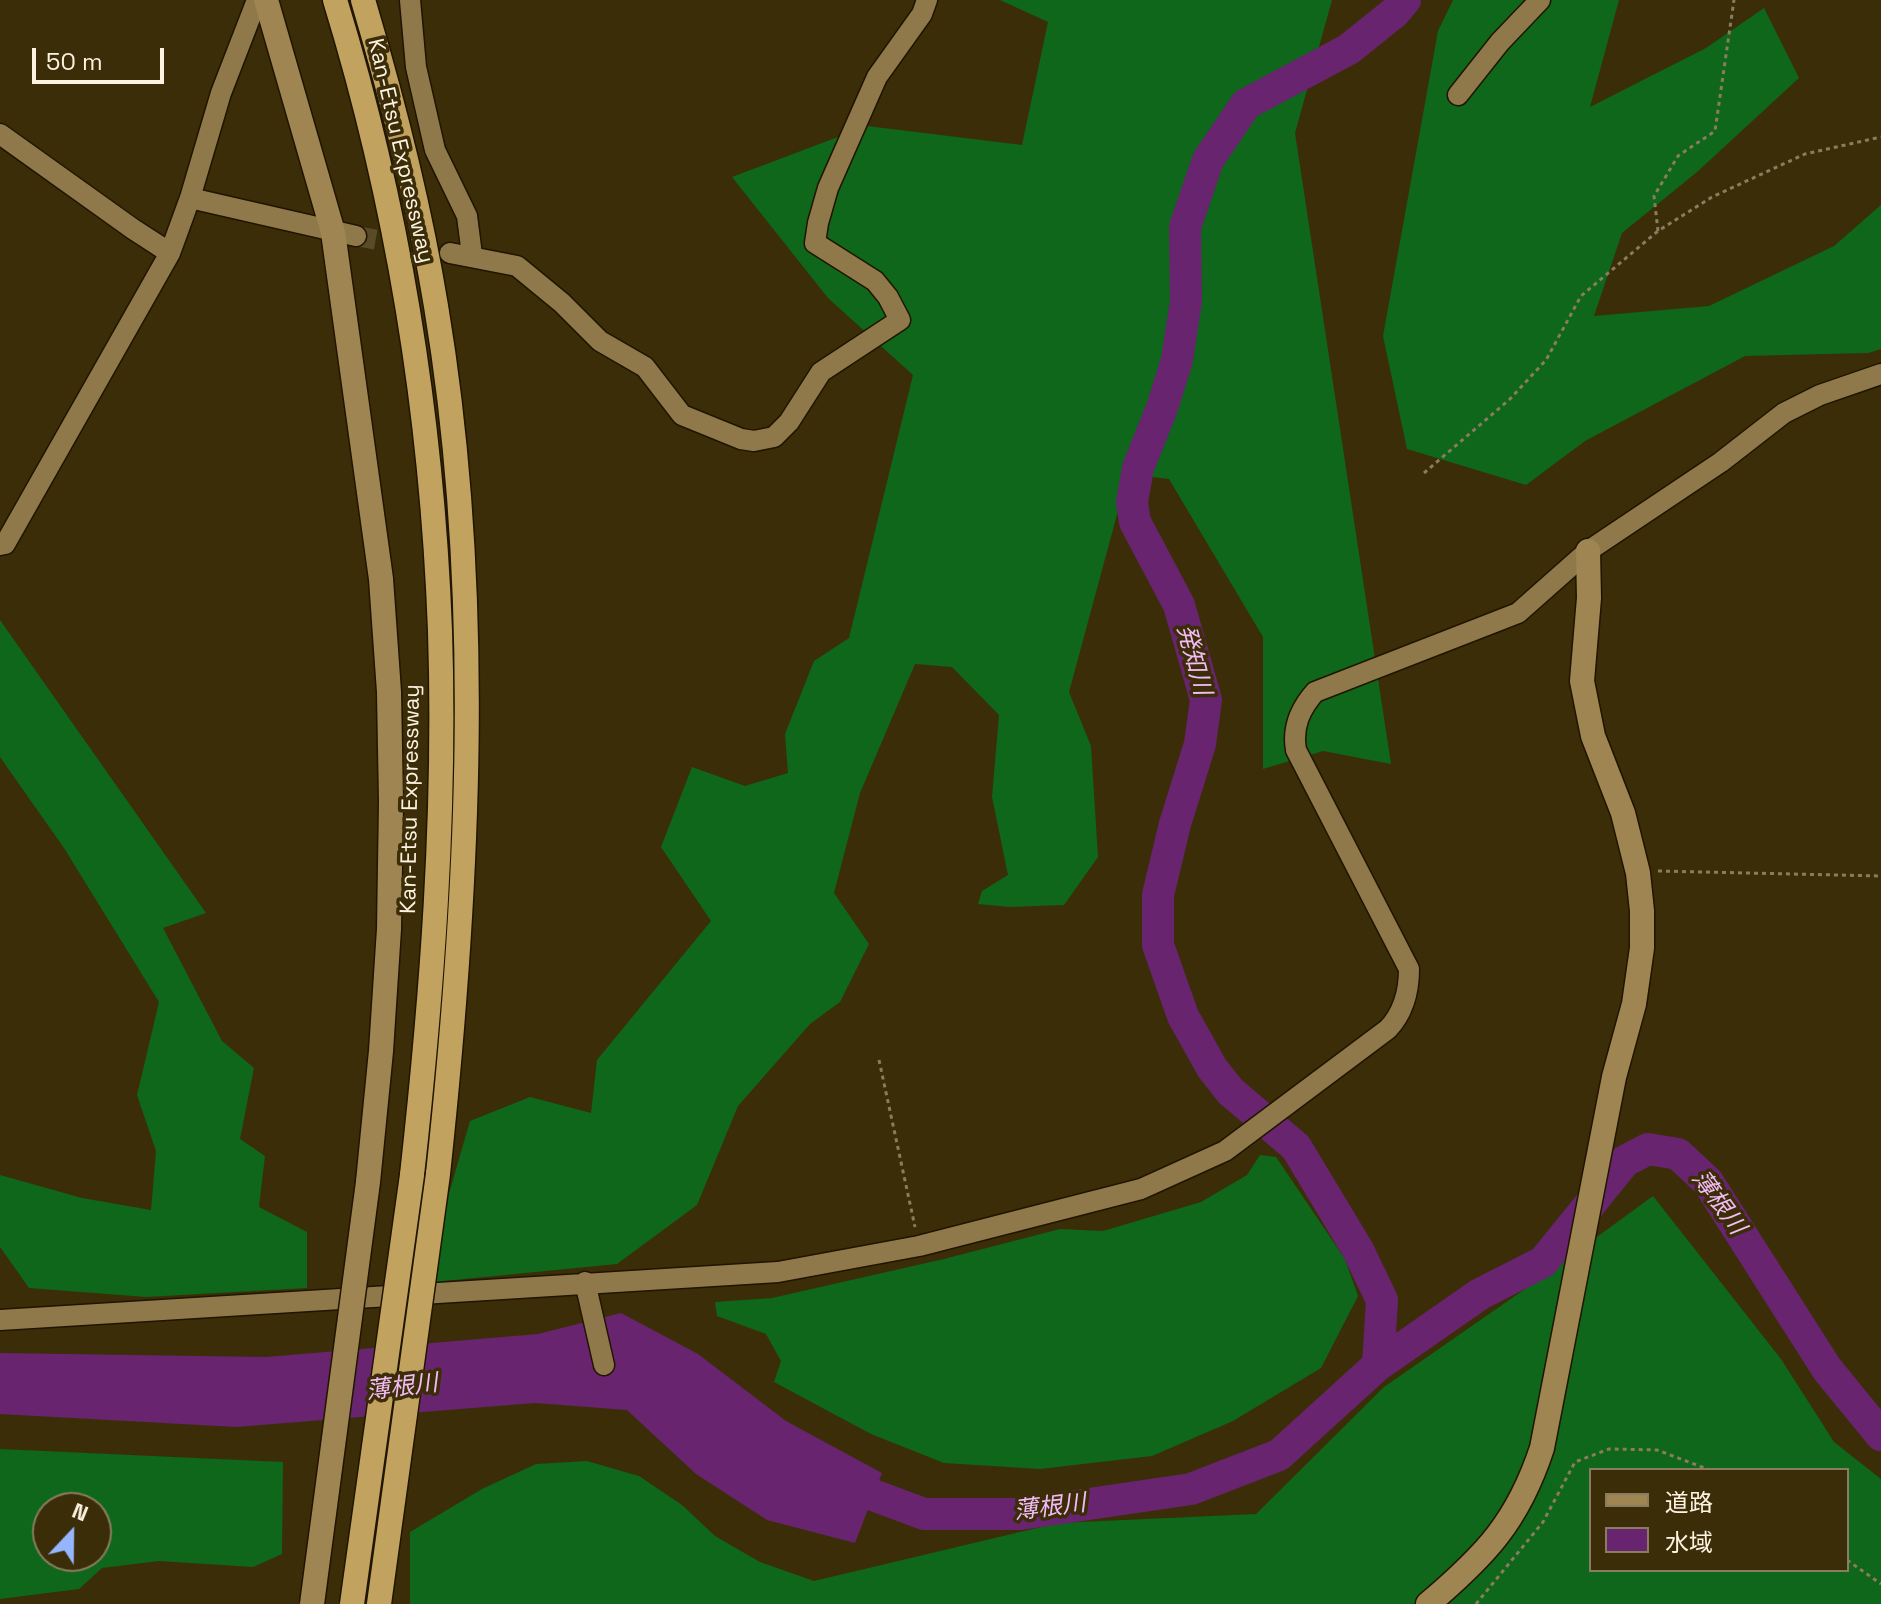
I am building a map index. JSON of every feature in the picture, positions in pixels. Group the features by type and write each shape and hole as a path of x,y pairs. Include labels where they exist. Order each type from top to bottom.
{"highway":[{"name":"Kan-Etsu Expressway","path":"335,0 363,91 390,204 410,316 434,527 440,660 438,856 424,1065 412,1175 352,1604"},
{"name":"Kan-Etsu Expressway","path":"363,0 401,135 436,307 451,415 467,654 465,842 459,962 438,1174 379,1604"}],"street":[{"path":"0,545 5,544 170,253 221,93 257,0"},
{"path":"266,0 344,234 381,579 389,692 389,929 381,1051 368,1182 312,1604"},
{"path":"410,0 416,67 435,150 467,216 472,255"},
{"path":"450,253 517,266 600,341 645,367 682,415 741,439 754,441 774,437 789,422 821,372 900,320 875,281 815,243 828,188 877,77 922,14 927,0"},
{"path":"1458,95 1500,42 1540,0"},
{"path":"0,134 170,253"},
{"path":"190,198 344,234"},
{"path":"0,1320 778,1272 919,1246 1141,1189 1225,1151 1296,1101 1388,1029 1396,1021 1409,981 1409,969 1296,750 1293,735 1305,704 1315,692 1518,613 1588,551 1721,462 1784,413 1820,395 1881,374"},
{"path":"1428,1604 1479,1558 1509,1524 1537,1465 1614,1077 1638,983 1642,924 1638,873 1623,813 1593,736 1582,681 1589,598 1588,551"},
{"path":"585,1282 604,1365"}],"path":[{"path":"1658,231 1654,196 1678,156 1715,131 1734,0"},
{"path":"1424,473 1510,399 1546,360 1581,296 1658,231 1712,197 1805,154 1881,137"},
{"path":"1638,873 1667,870 1881,876"},
{"path":"879,1060 919,1246"},
{"path":"1476,1604 1543,1522 1575,1462 1609,1449 1657,1450 1705,1468"},
{"path":"1849,1561 1881,1584"}],"green space":[{"path":"1000,0 1332,0 1295,133 1391,764 1323,751 1263,769 1263,637 1169,479 1128,474 1069,692 1091,746 1098,857 1064,905 1009,907 978,904 982,891 1008,875 992,797 999,715 952,667 915,664 860,793 834,893 869,944 840,1002 810,1024 738,1106 697,1205 617,1264 423,1283 470,1121 530,1097 591,1113 597,1060 711,921 661,847 692,767 745,786 788,773 785,734 814,661 849,638 913,375 828,298 732,177 867,126 1022,145 1048,22"},
{"path":"1453,0 1619,0 1590,107 1706,48 1764,8 1799,78 1697,172 1622,233 1594,316 1709,306 1834,246 1881,205 1881,349 1868,353 1745,356 1585,441 1526,485 1407,449 1383,336 1438,31"},
{"path":"0,620 206,913 163,928 222,1041 254,1068 240,1139 265,1156 259,1207 307,1232 307,1288 146,1297 29,1288 0,1247 0,1175 82,1198 151,1210 156,1151 137,1095 159,1002 64,848 0,757"},
{"path":"1260,1155 1276,1157 1345,1259 1358,1296 1321,1368 1233,1421 1152,1456 1040,1469 944,1463 871,1434 774,1382 781,1361 766,1334 717,1316 715,1302 772,1298 1060,1229 1103,1231 1201,1202 1247,1175"},
{"path":"1653,1196 1781,1359 1834,1442 1881,1479 1881,1604 410,1604 410,1532 482,1489 536,1464 587,1461 639,1476 682,1505 715,1536 760,1562 814,1581 1058,1523 1256,1514 1384,1387"},
{"path":"0,1449 283,1462 282,1554 253,1567 159,1561 112,1567 112,1492 32,1492 32,1572 98,1572 79,1589 0,1599"}],"water":[{"path":"621,1313 698,1354 786,1421 882,1473 855,1543 767,1520 696,1474 627,1410 535,1403 236,1427 0,1414 0,1353 266,1357 538,1334"}],"waterway":[{"name":"発知川","path":"1378,1365 1382,1300 1358,1250 1296,1147 1230,1091 1212,1068 1183,1016 1158,945 1158,895 1175,824 1200,744 1206,700 1179,605 1135,522 1132,502 1138,468 1177,360 1186,301 1185,227 1208,160 1246,104 1349,49 1395,12 1405,0"},
{"name":"薄根川","path":"831,1483 846,1485 924,1514 1021,1514 1191,1489 1279,1455 1378,1365 1480,1294 1543,1262 1625,1161 1648,1149 1678,1154 1708,1182 1827,1369 1881,1435"}],"tunnel":[{"path":"356,236 450,253"}]}
